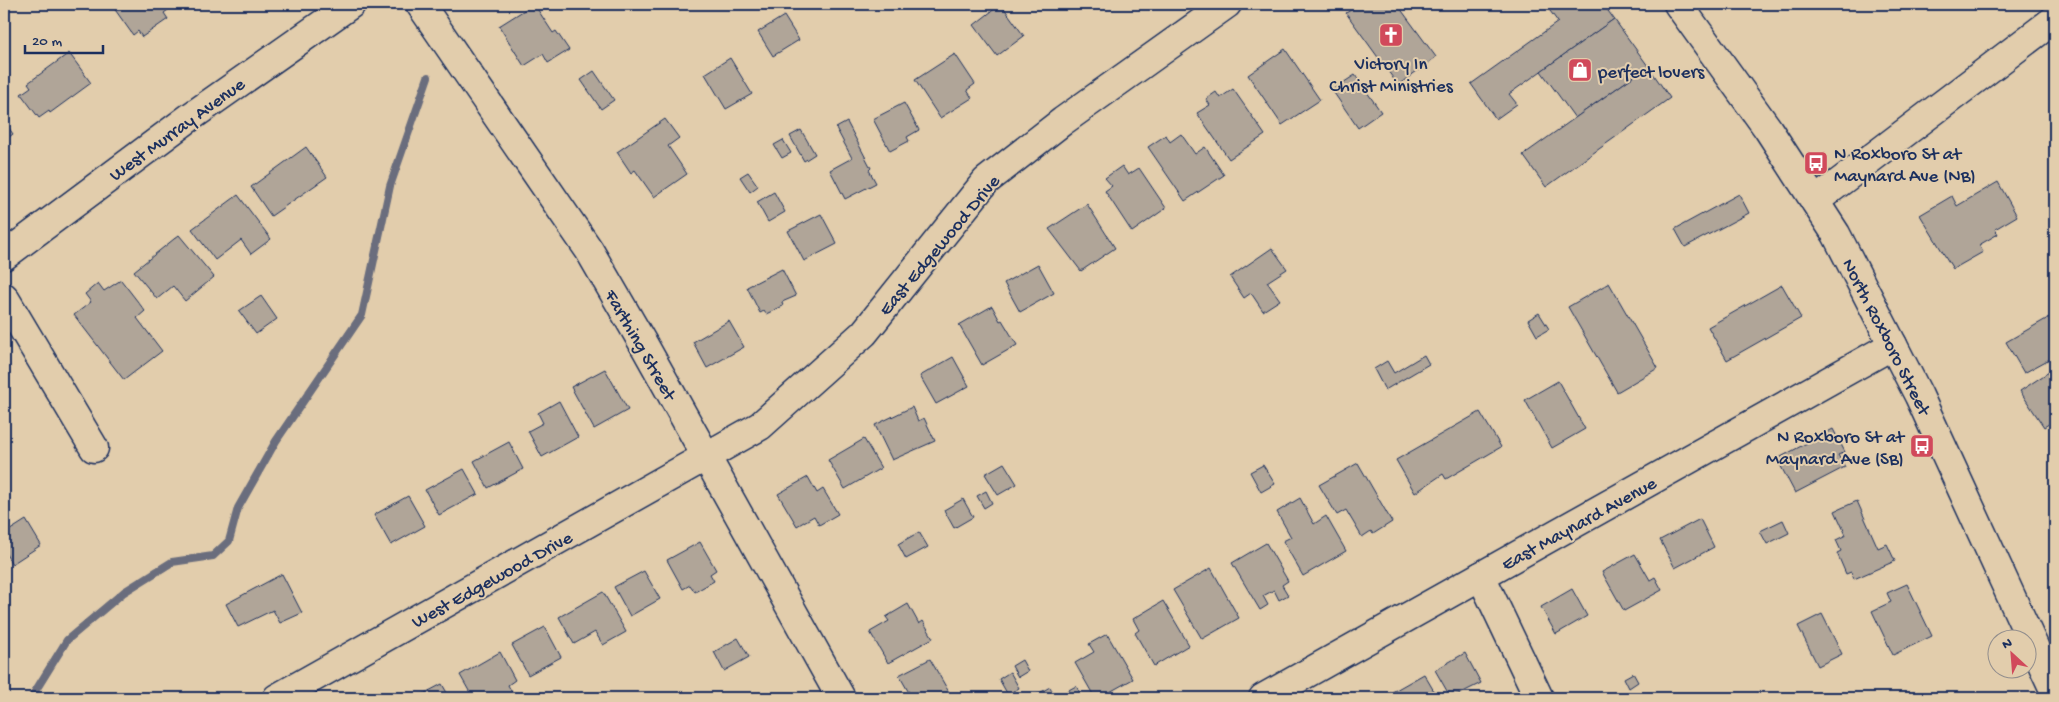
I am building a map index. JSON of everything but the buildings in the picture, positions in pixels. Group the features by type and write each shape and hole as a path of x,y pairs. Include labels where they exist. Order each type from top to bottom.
{"street":[{"name":"West Murray Avenue","path":"4,256 189,118 351,4"},
{"name":"Farthing Street","path":"420,4 589,250 841,698"},
{"name":"East Edgewood Drive","path":"706,457 760,426 864,333 986,180 1063,121 1227,4"},
{"name":"North Roxboro Street","path":"1678,4 1768,129 1836,234 1919,396 2055,692"},
{"path":"1814,201 2055,19"},
{"path":"4,297 94,448"},
{"name":"East Maynard Avenue","path":"1263,698 1893,345"},
{"name":"West Edgewood Drive","path":"277,698 706,457"},
{"path":"1481,576 1539,698"}],"waterway":[{"path":"31,698 67,640 124,592 172,562 213,556 229,541 238,508 276,441 362,315 390,186 428,77"}],"place":[{"name":"Victory In Christ Ministries","path":"1391,35"},
{"name":"perfect lovers","path":"1580,70"},
{"name":"N Roxboro St at Maynard Ave (NB)","path":"1816,163"},
{"name":"N Roxboro St at Maynard Ave (SB)","path":"1922,446"}]}
